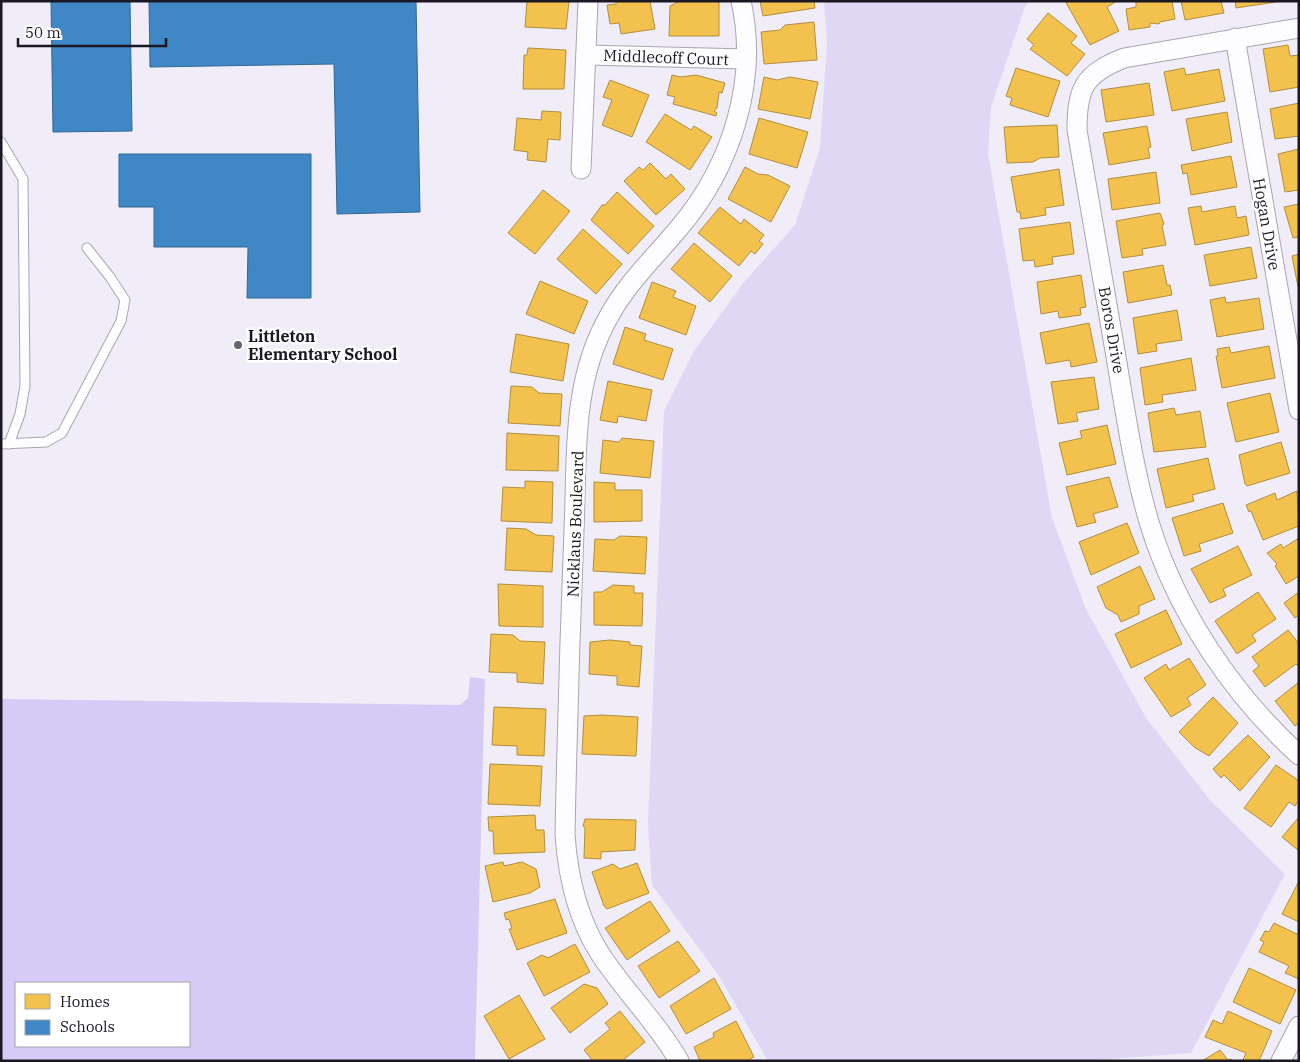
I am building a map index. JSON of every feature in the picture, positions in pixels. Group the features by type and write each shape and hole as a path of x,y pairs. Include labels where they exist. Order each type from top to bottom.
{"street":[{"name":"Middlecoff Court","path":"581,169 588,1"},
{"name":"Nicklaus Boulevard","path":"679,1061 596,947 579,911 567,861 565,835 569,662 580,404 589,360 611,311 642,267 695,208 718,169 736,124 746,59 746,32 741,1"},
{"name":"Boros Drive","path":"1299,28 1124,58 1102,67 1084,84 1077,106 1077,130 1136,471 1160,555 1198,630 1233,683 1271,728 1299,755"},
{"name":"Hogan Drive","path":"1235,38 1299,410"},
{"name":"Middlecoff Court","path":"586,54 746,59"},
{"path":"1281,1061 1299,1026"}],"lane":[{"path":"1,142 23,179 25,386 20,414 5,444 46,442 62,433 121,321 125,300 87,248"}],"shaded area":[{"path":"824,1 1029,1 1025,7 991,107 988,154 1052,518 1086,609 1146,718 1210,800 1285,874 1191,1053 1083,1061 768,1061 717,973 652,885 648,824 664,411 694,351 744,282 795,225 820,148 827,43"},
{"path":"470,677 485,679 475,1061 1,1061 1,699 460,705 468,698"}],"building: Homes":[{"path":"527,1 569,1 566,29 525,27"},
{"path":"616,1 650,1 655,29 621,34 619,23 610,24 607,5 616,4"},
{"path":"680,1 719,1 719,36 669,36 670,6"},
{"path":"760,1 814,1 815,8 763,16"},
{"path":"1065,1 1117,1 1107,7 1119,31 1090,45"},
{"path":"1136,1 1172,1 1175,19 1160,22 1159,24 1150,23 1150,27 1129,30 1126,9 1136,7"},
{"path":"1181,1 1221,1 1224,13 1185,20"},
{"path":"1235,1 1276,1 1276,2 1236,8"},
{"path":"1048,13 1077,36 1071,43 1085,54 1067,76 1030,49 1034,45 1027,39"},
{"path":"814,22 817,60 764,64 761,32 780,30 785,25"},
{"path":"1288,45 1290,56 1299,55 1299,87 1270,92 1263,49"},
{"path":"528,48 566,50 564,89 523,89 524,55 527,55"},
{"path":"1016,68 1060,81 1048,117 1010,105 1012,98 1006,96"},
{"path":"1184,68 1186,75 1219,69 1225,101 1172,111 1164,72"},
{"path":"672,75 680,77 696,75 725,83 722,93 719,92 717,108 714,111 717,113 716,116 673,104 675,97 667,95"},
{"path":"764,77 777,80 790,77 818,82 810,119 758,109"},
{"path":"610,80 649,95 632,137 602,125 612,100 603,97"},
{"path":"1149,83 1154,115 1106,122 1101,90"},
{"path":"1299,103 1299,136 1275,139 1270,109"},
{"path":"542,111 561,112 560,140 548,139 546,162 527,160 528,152 514,150 517,118 541,120"},
{"path":"1227,112 1232,142 1192,151 1186,119"},
{"path":"665,114 691,130 694,126 712,137 690,170 646,142"},
{"path":"759,118 808,132 797,168 749,154"},
{"path":"1057,125 1059,157 1040,158 1033,162 1007,163 1004,127"},
{"path":"1147,126 1151,147 1148,148 1150,158 1109,165 1103,133"},
{"path":"1299,149 1299,190 1285,192 1278,154"},
{"path":"1231,156 1237,187 1191,195 1187,173 1183,174 1181,165"},
{"path":"650,163 666,179 671,174 685,189 656,215 624,181 639,167 643,170"},
{"path":"745,167 758,174 768,175 790,186 771,222 728,199"},
{"path":"1059,169 1064,205 1045,208 1046,215 1021,219 1020,212 1017,212 1011,177"},
{"path":"1156,172 1160,203 1112,210 1108,179"},
{"path":"543,190 570,211 535,254 508,233"},
{"path":"617,192 654,226 628,254 591,220 602,205 605,205"},
{"path":"1299,204 1299,237 1293,238 1284,207"},
{"path":"1201,206 1202,212 1235,206 1237,218 1246,216 1249,235 1195,245 1188,208"},
{"path":"720,207 741,224 744,219 764,235 759,241 763,244 755,254 751,251 739,266 698,233"},
{"path":"1160,213 1164,224 1162,226 1166,245 1142,249 1143,255 1122,258 1116,221"},
{"path":"1070,222 1074,254 1052,257 1053,264 1035,267 1034,260 1023,261 1019,229"},
{"path":"583,229 622,264 596,294 557,259"},
{"path":"694,243 732,276 710,302 671,269"},
{"path":"1251,247 1257,278 1210,286 1204,255"},
{"path":"1299,254 1299,287 1298,287 1292,256"},
{"path":"1163,265 1167,285 1170,285 1172,295 1128,303 1123,272"},
{"path":"1081,275 1086,307 1080,308 1081,315 1059,318 1058,311 1041,314 1037,282"},
{"path":"540,281 588,301 574,334 526,314"},
{"path":"652,282 676,291 673,297 696,306 686,335 639,318"},
{"path":"1225,297 1226,303 1259,298 1264,329 1217,337 1210,300"},
{"path":"1177,310 1182,340 1156,344 1157,351 1138,354 1133,318"},
{"path":"1089,323 1097,362 1071,367 1070,360 1046,364 1040,333"},
{"path":"625,327 646,334 644,340 673,349 663,380 613,364"},
{"path":"516,334 569,344 563,381 510,372"},
{"path":"1269,346 1275,378 1222,388 1216,356 1218,356 1217,349 1229,347 1231,353"},
{"path":"1191,358 1196,390 1162,395 1163,402 1145,405 1140,368"},
{"path":"1094,377 1099,409 1076,413 1078,421 1058,424 1051,382"},
{"path":"608,381 652,390 646,421 618,416 617,423 600,420"},
{"path":"511,386 532,387 539,393 562,394 560,426 508,423"},
{"path":"1270,393 1279,432 1236,442 1227,403"},
{"path":"1174,408 1176,415 1200,411 1206,447 1154,452 1148,413"},
{"path":"1107,425 1116,464 1067,475 1059,443 1082,438 1080,431"},
{"path":"507,433 559,436 558,471 506,470"},
{"path":"622,438 654,441 650,478 600,473 603,440 619,442"},
{"path":"1281,442 1290,473 1247,486 1239,455"},
{"path":"1208,458 1215,489 1192,495 1194,501 1166,508 1157,469"},
{"path":"1109,477 1118,507 1093,514 1096,522 1077,527 1066,487"},
{"path":"525,481 553,482 552,523 501,521 503,487 525,488"},
{"path":"594,482 615,483 615,490 642,490 642,521 594,522"},
{"path":"1297,491 1299,526 1263,540 1251,511 1249,512 1246,505 1275,493 1277,500"},
{"path":"1223,503 1233,533 1199,544 1201,551 1184,556 1172,518"},
{"path":"1127,523 1139,553 1091,575 1079,542"},
{"path":"507,528 526,529 536,535 554,536 552,572 505,570"},
{"path":"620,536 647,537 645,574 593,571 595,539 614,540"},
{"path":"1299,538 1299,576 1286,584 1275,566 1277,564 1267,553 1281,544 1283,548"},
{"path":"1238,546 1252,575 1223,589 1226,596 1210,603 1191,569"},
{"path":"1140,566 1155,599 1139,606 1139,614 1121,622 1118,615 1106,608 1097,587"},
{"path":"498,584 543,586 543,627 499,626"},
{"path":"613,585 634,586 634,593 643,593 642,626 594,625 594,592 602,592"},
{"path":"1258,592 1276,619 1252,635 1256,641 1237,654 1215,621"},
{"path":"1299,592 1299,615 1295,618 1284,603"},
{"path":"1166,610 1182,644 1131,668 1115,634"},
{"path":"1288,630 1299,644 1299,667 1296,664 1265,687 1253,671 1259,666 1252,657"},
{"path":"491,634 513,635 520,641 545,642 543,684 517,682 517,673 489,672"},
{"path":"610,640 630,642 630,645 642,646 639,687 617,685 617,676 589,674 590,642"},
{"path":"1189,658 1206,685 1187,698 1191,705 1171,717 1144,678 1166,664 1169,670"},
{"path":"1299,682 1299,723 1295,726 1275,701"},
{"path":"1213,697 1238,723 1209,756 1194,747 1179,732"},
{"path":"494,707 546,709 544,756 517,755 517,746 492,745"},
{"path":"584,716 638,717 636,756 582,754"},
{"path":"1248,735 1270,757 1240,791 1224,775 1221,778 1213,769"},
{"path":"490,764 542,766 540,806 488,804"},
{"path":"1276,765 1299,781 1299,800 1295,806 1289,802 1271,827 1244,808"},
{"path":"535,815 536,830 544,830 545,852 494,854 493,831 489,831 488,817"},
{"path":"1299,817 1299,851 1282,837"},
{"path":"585,819 636,820 635,850 601,852 601,859 584,858 585,828 583,826"},
{"path":"503,862 504,866 522,862 536,869 540,887 530,893 493,902 485,866"},
{"path":"637,863 649,893 607,909 604,906 592,872 613,864 620,869"},
{"path":"1299,881 1299,922 1282,914"},
{"path":"555,899 567,933 517,950 509,929 512,929 509,919 506,920 504,913"},
{"path":"650,901 670,931 627,960 605,928"},
{"path":"1274,923 1299,935 1299,979 1285,973 1289,966 1259,952 1264,942 1260,940 1265,931 1269,932"},
{"path":"678,941 700,971 659,998 638,966"},
{"path":"575,944 590,972 544,996 527,963 542,955 548,958"},
{"path":"1249,968 1296,990 1280,1024 1233,1002"},
{"path":"714,978 731,1009 686,1034 670,1006"},
{"path":"584,984 597,988 608,1004 570,1033 551,1008"},
{"path":"519,995 545,1039 509,1059 484,1016"},
{"path":"620,1011 645,1042 622,1061 593,1061 584,1050 610,1029 605,1023"},
{"path":"1228,1011 1272,1031 1259,1061 1243,1060 1246,1053 1205,1037 1213,1020 1222,1024"},
{"path":"736,1021 754,1057 747,1061 700,1061 694,1047 714,1037 713,1033"},
{"path":"1220,1050 1228,1060 1231,1059 1232,1061 1202,1061"}],"building: Schools":[{"path":"51,1 130,1 132,131 53,132"},
{"path":"149,1 416,1 420,212 337,214 334,64 150,67"},
{"path":"119,154 311,154 311,298 247,298 248,247 154,247 154,207 119,207"}],"place":[{"name":"Littleton Elementary School","path":"238,345"}]}
